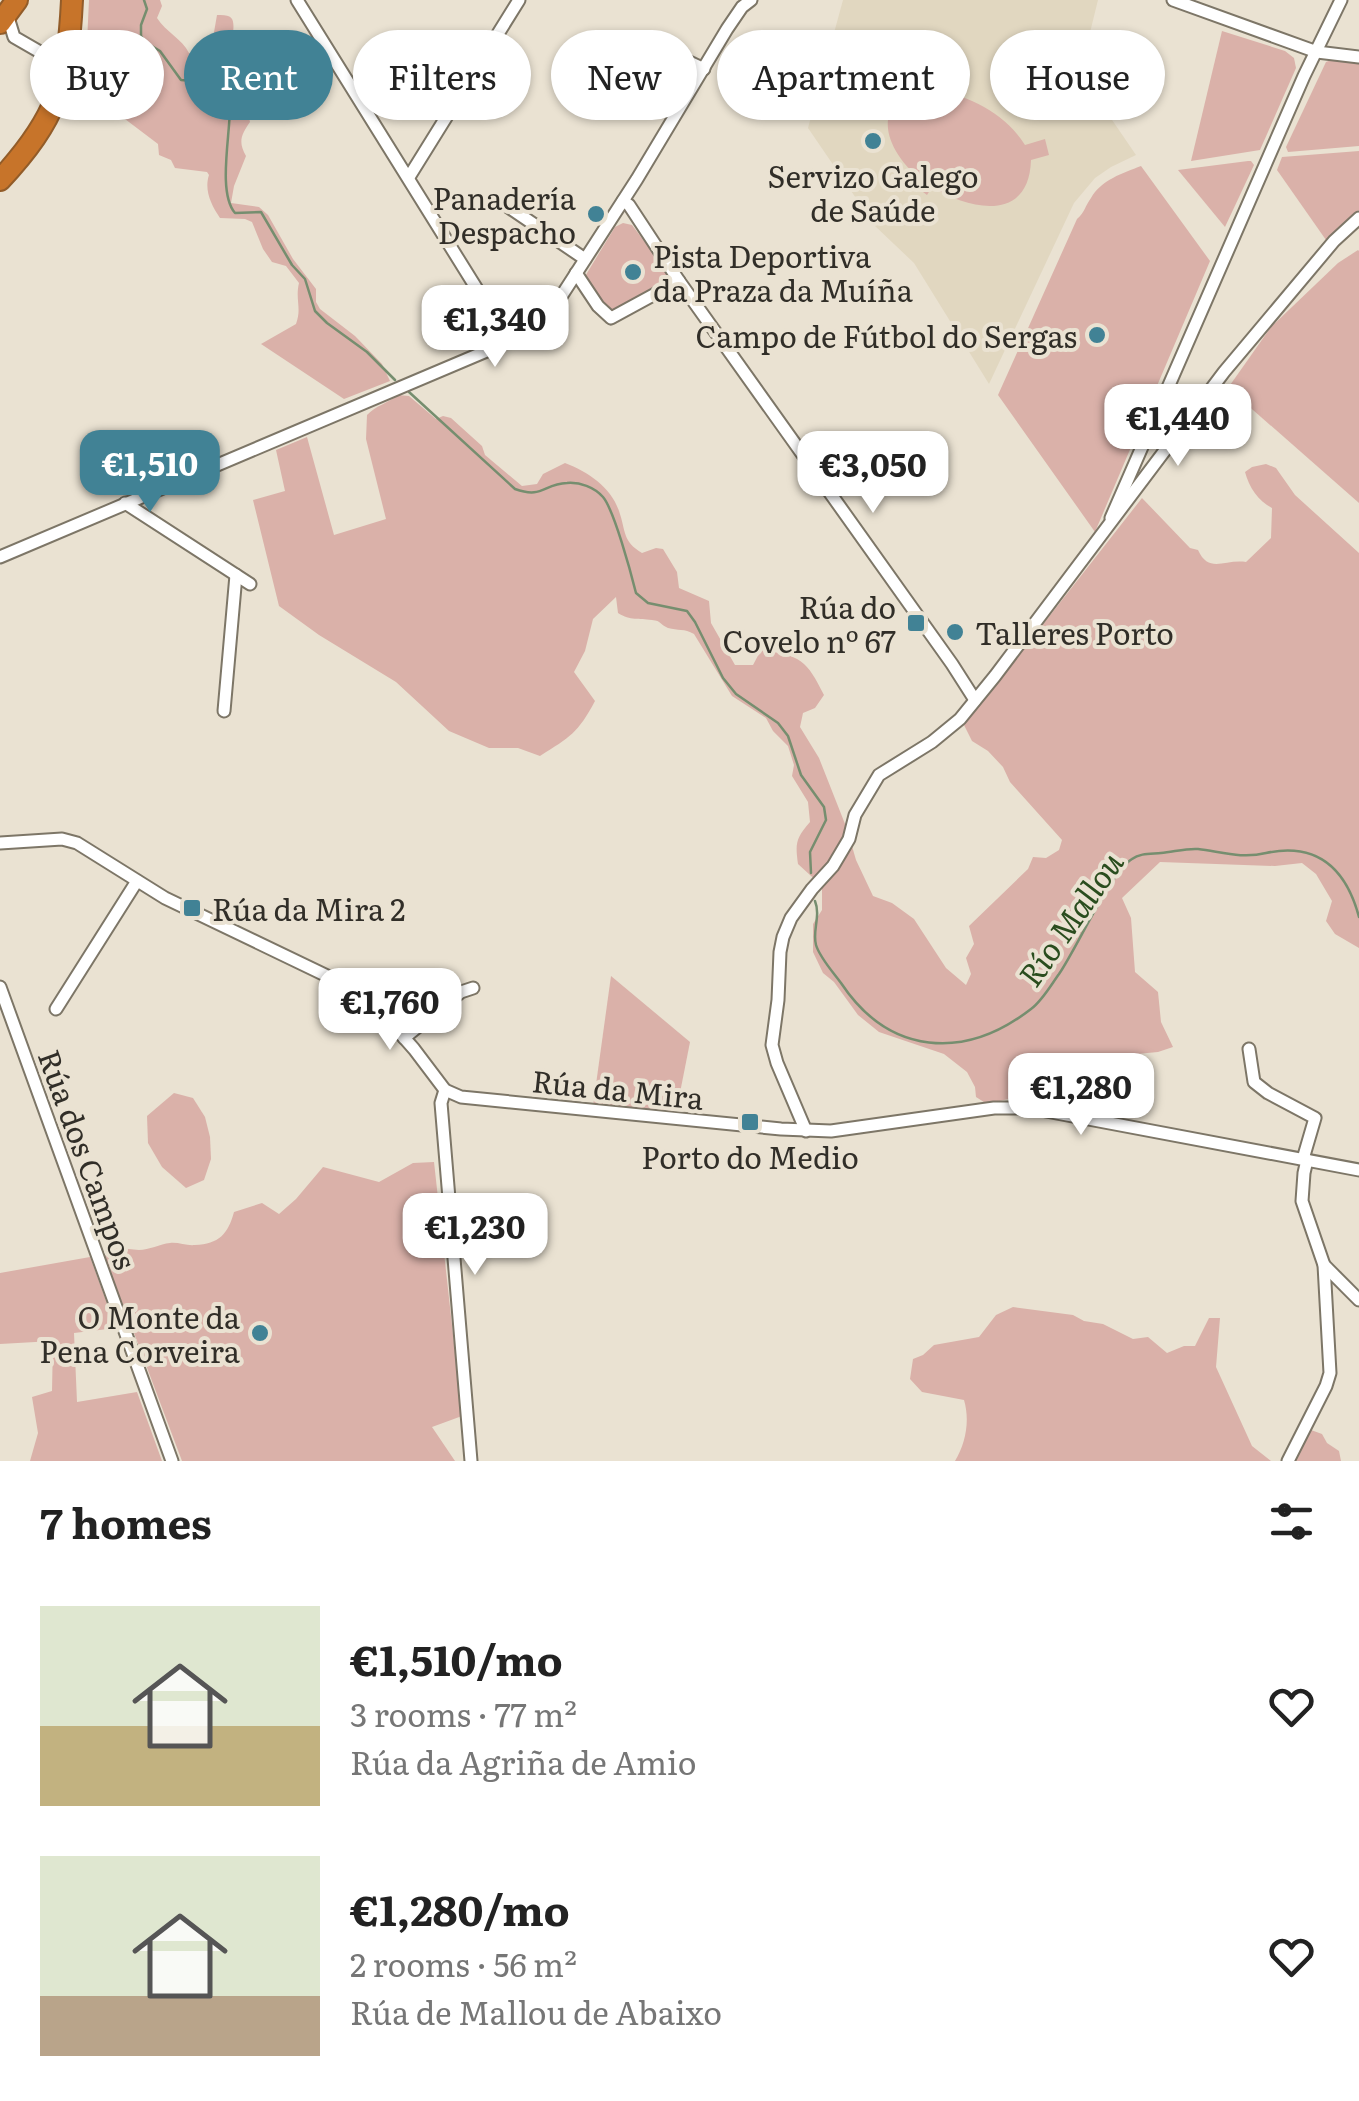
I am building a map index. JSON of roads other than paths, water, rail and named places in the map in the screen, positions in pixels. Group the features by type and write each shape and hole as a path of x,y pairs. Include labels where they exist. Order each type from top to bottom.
{"highway":[{"path":"70,30 72,0"},
{"path":"0,180 23,156 47,120"}],"street":[{"path":"298,0 508,339"},
{"path":"409,178 520,0"},
{"path":"0,557 488,350 553,310 727,29 751,0"},
{"path":"1173,0 1317,52 1359,57"},
{"path":"1113,522 1116,504 1341,0"},
{"path":"8,12 14,37 30,46"},
{"path":"697,66 704,69"},
{"path":"398,160 422,157"},
{"path":"623,200 630,204 679,280 975,700"},
{"path":"504,204 586,259"},
{"path":"806,1131 772,1045 780,952 792,918 834,866 850,838 855,815 879,775 960,719 1224,372 1334,240 1359,218"},
{"path":"576,274 611,318 679,280"},
{"path":"125,503 250,584"},
{"path":"224,711 236,575"},
{"path":"0,843 70,840 165,898 348,986 384,1016 445,1090 441,1103 471,1461"},
{"path":"56,1010 137,882"},
{"name":"Rúa dos Campos","path":"0,986 172,1461"},
{"path":"404,1038 461,992 473,988"},
{"path":"1249,1050 1254,1082 1268,1094 1315,1118 1305,1159 1302,1200 1324,1265 1330,1373 1288,1461"},
{"name":"Rúa da Mira","path":"445,1090 461,1097 806,1131 870,1127 994,1108 1030,1108 1359,1170"},
{"path":"1324,1265 1359,1300"}],"waterway":[{"name":"Río Mallou","path":"144,0 147,9 141,36 145,42 160,51 181,80 206,82 226,93 230,103 227,191 235,213 261,212 292,265 305,279 315,311 395,380"},
{"name":"Río Mallou","path":"409,392 515,489 537,492 572,483 591,488 603,497 617,528 636,593 648,603 687,611 723,678 736,694 778,723 788,736 801,775 824,807 826,820 810,852 811,873"},
{"name":"Río Mallou","path":"815,901 818,950 860,1007 905,1037 954,1043 1006,1026 1035,1006 1066,962 1114,879 1138,856 1194,849 1240,855 1301,852 1315,856 1338,873 1359,917"}],"place":[{"name":"Servizo Galego de Saúde","path":"873,141"},
{"name":"Panadería Despacho","path":"596,214"},
{"name":"Pista Deportiva da Praza da Muíña","path":"633,272"},
{"name":"Campo de Fútbol do Sergas","path":"1097,335"},
{"name":"Rúa do Covelo nº 67","path":"916,623"},
{"name":"Talleres Porto","path":"955,632"},
{"name":"Rúa da Mira 2","path":"192,908"},
{"name":"Porto do Medio","path":"750,1122"},
{"name":"O Monte da Pena Corveira","path":"260,1333"}]}
